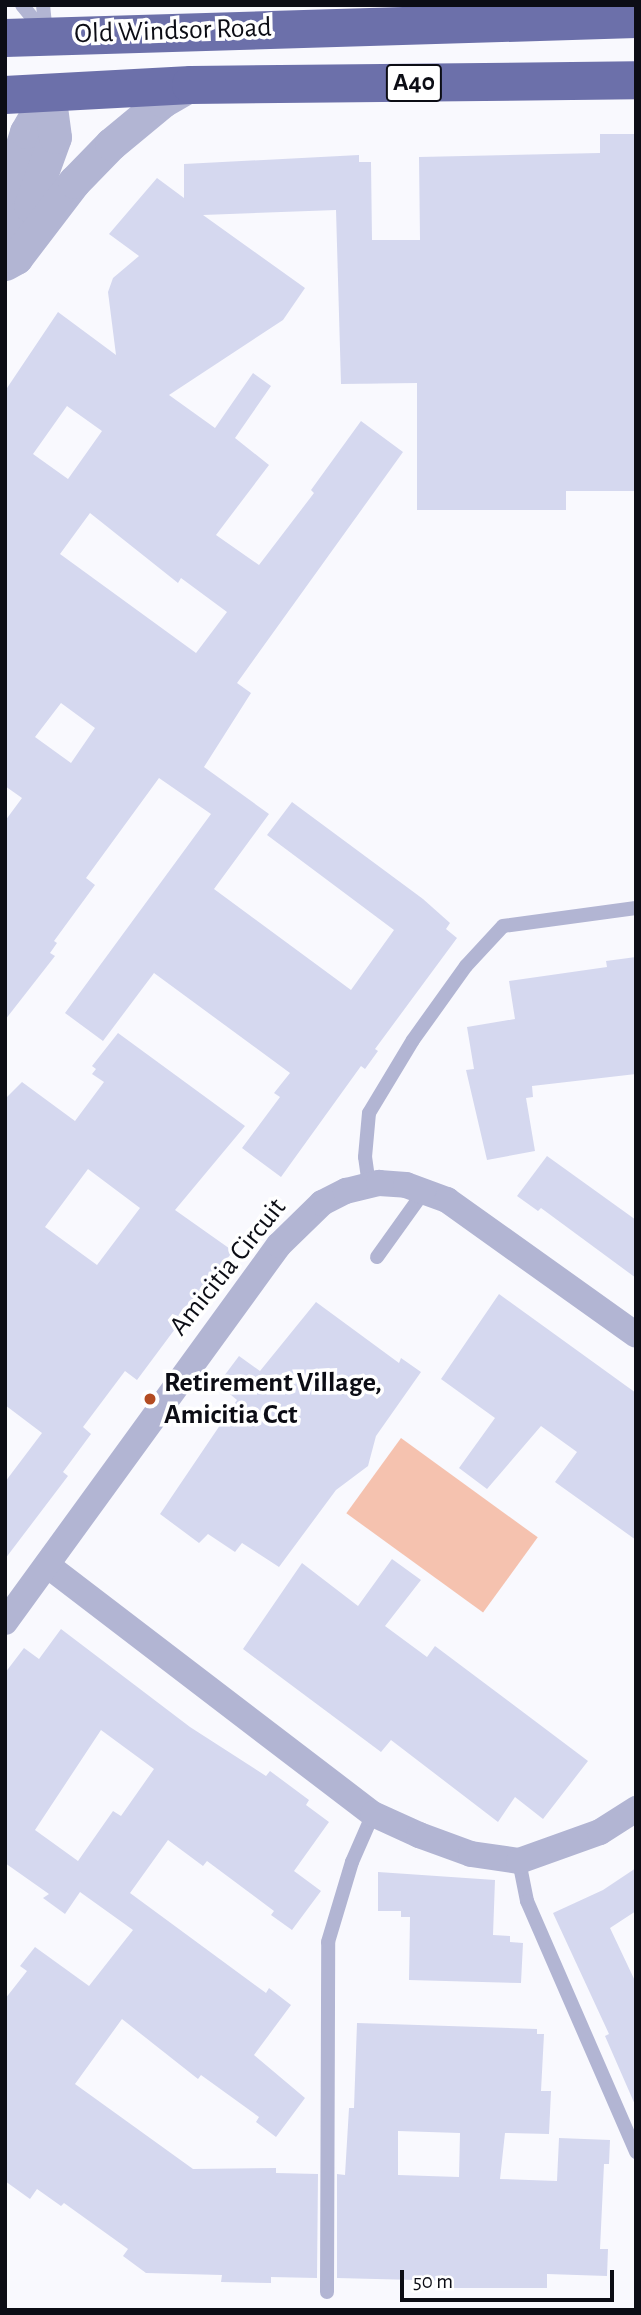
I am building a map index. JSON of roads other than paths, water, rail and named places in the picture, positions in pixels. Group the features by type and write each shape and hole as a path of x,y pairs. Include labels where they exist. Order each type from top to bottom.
{"highway":[{"name":"Old Windsor Road","path":"5,38 45,20 636,19"},
{"path":"45,20 49,92"},
{"name":"Old Windsor Road","path":"5,95 191,85 636,80"}],"street":[{"path":"5,264 16,258 74,182 111,144 163,101 191,85"},
{"path":"5,199 26,132 49,92"},
{"path":"5,244 30,206 55,137 49,92"},
{"name":"Amicitia Circuit","path":"5,1622 279,1245 322,1203 369,1185 425,1189 477,1220 636,1335"},
{"path":"47,1565 373,1814 471,1854 519,1861 600,1832 636,1809"}],"lane":[{"path":"22,5 45,20"},
{"path":"369,1185 365,1157 369,1113 413,1040 466,966 503,926 531,919 636,908"},
{"path":"377,1257 425,1189"},
{"path":"327,2292 328,1942 352,1862 373,1814"},
{"path":"519,1861 527,1901 636,2152"}],"place":[{"name":"Retirement Village, Amicitia Cct","path":"150,1399"}]}
